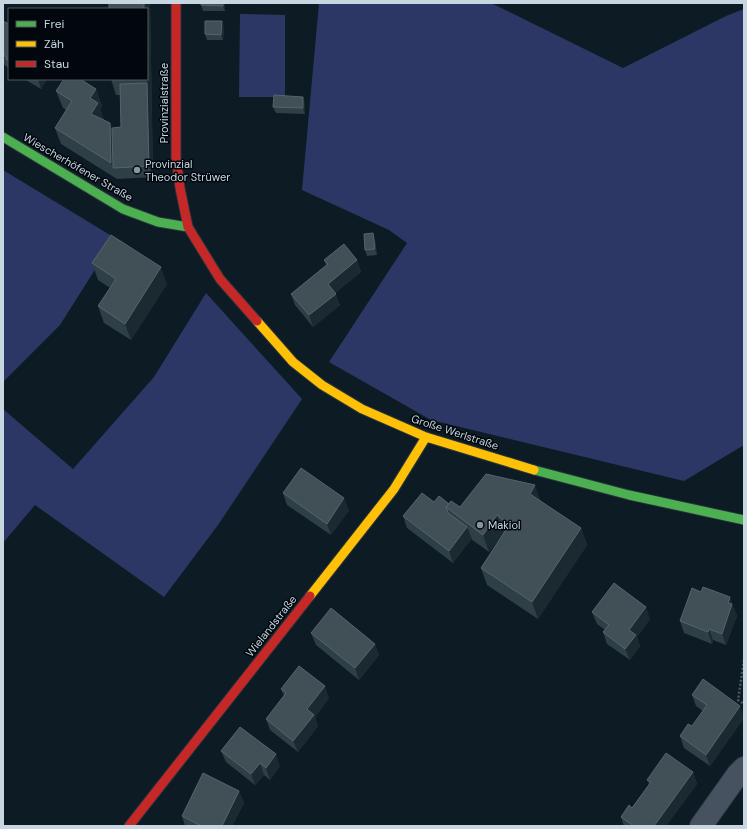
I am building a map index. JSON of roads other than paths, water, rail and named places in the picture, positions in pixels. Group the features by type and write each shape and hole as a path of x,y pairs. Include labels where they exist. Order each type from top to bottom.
{"street":[{"name":"Provinzialstraße","path":"176,3 176,157 180,188 188,227"},
{"name":"Wiescherhöfener Straße","path":"3,137 123,209 158,222 188,227"},
{"name":"Große Werlstraße","path":"188,227 220,279 293,362 322,385 362,409 426,437 539,471 629,495 744,520"},
{"name":"Wielandstraße","path":"129,826 394,489 426,437"},
{"path":"701,826 738,774 744,768"}],"place":[{"name":"Provinzial Theodor Strüwer","path":"137,170"},
{"name":"Makiol","path":"480,525"}]}
